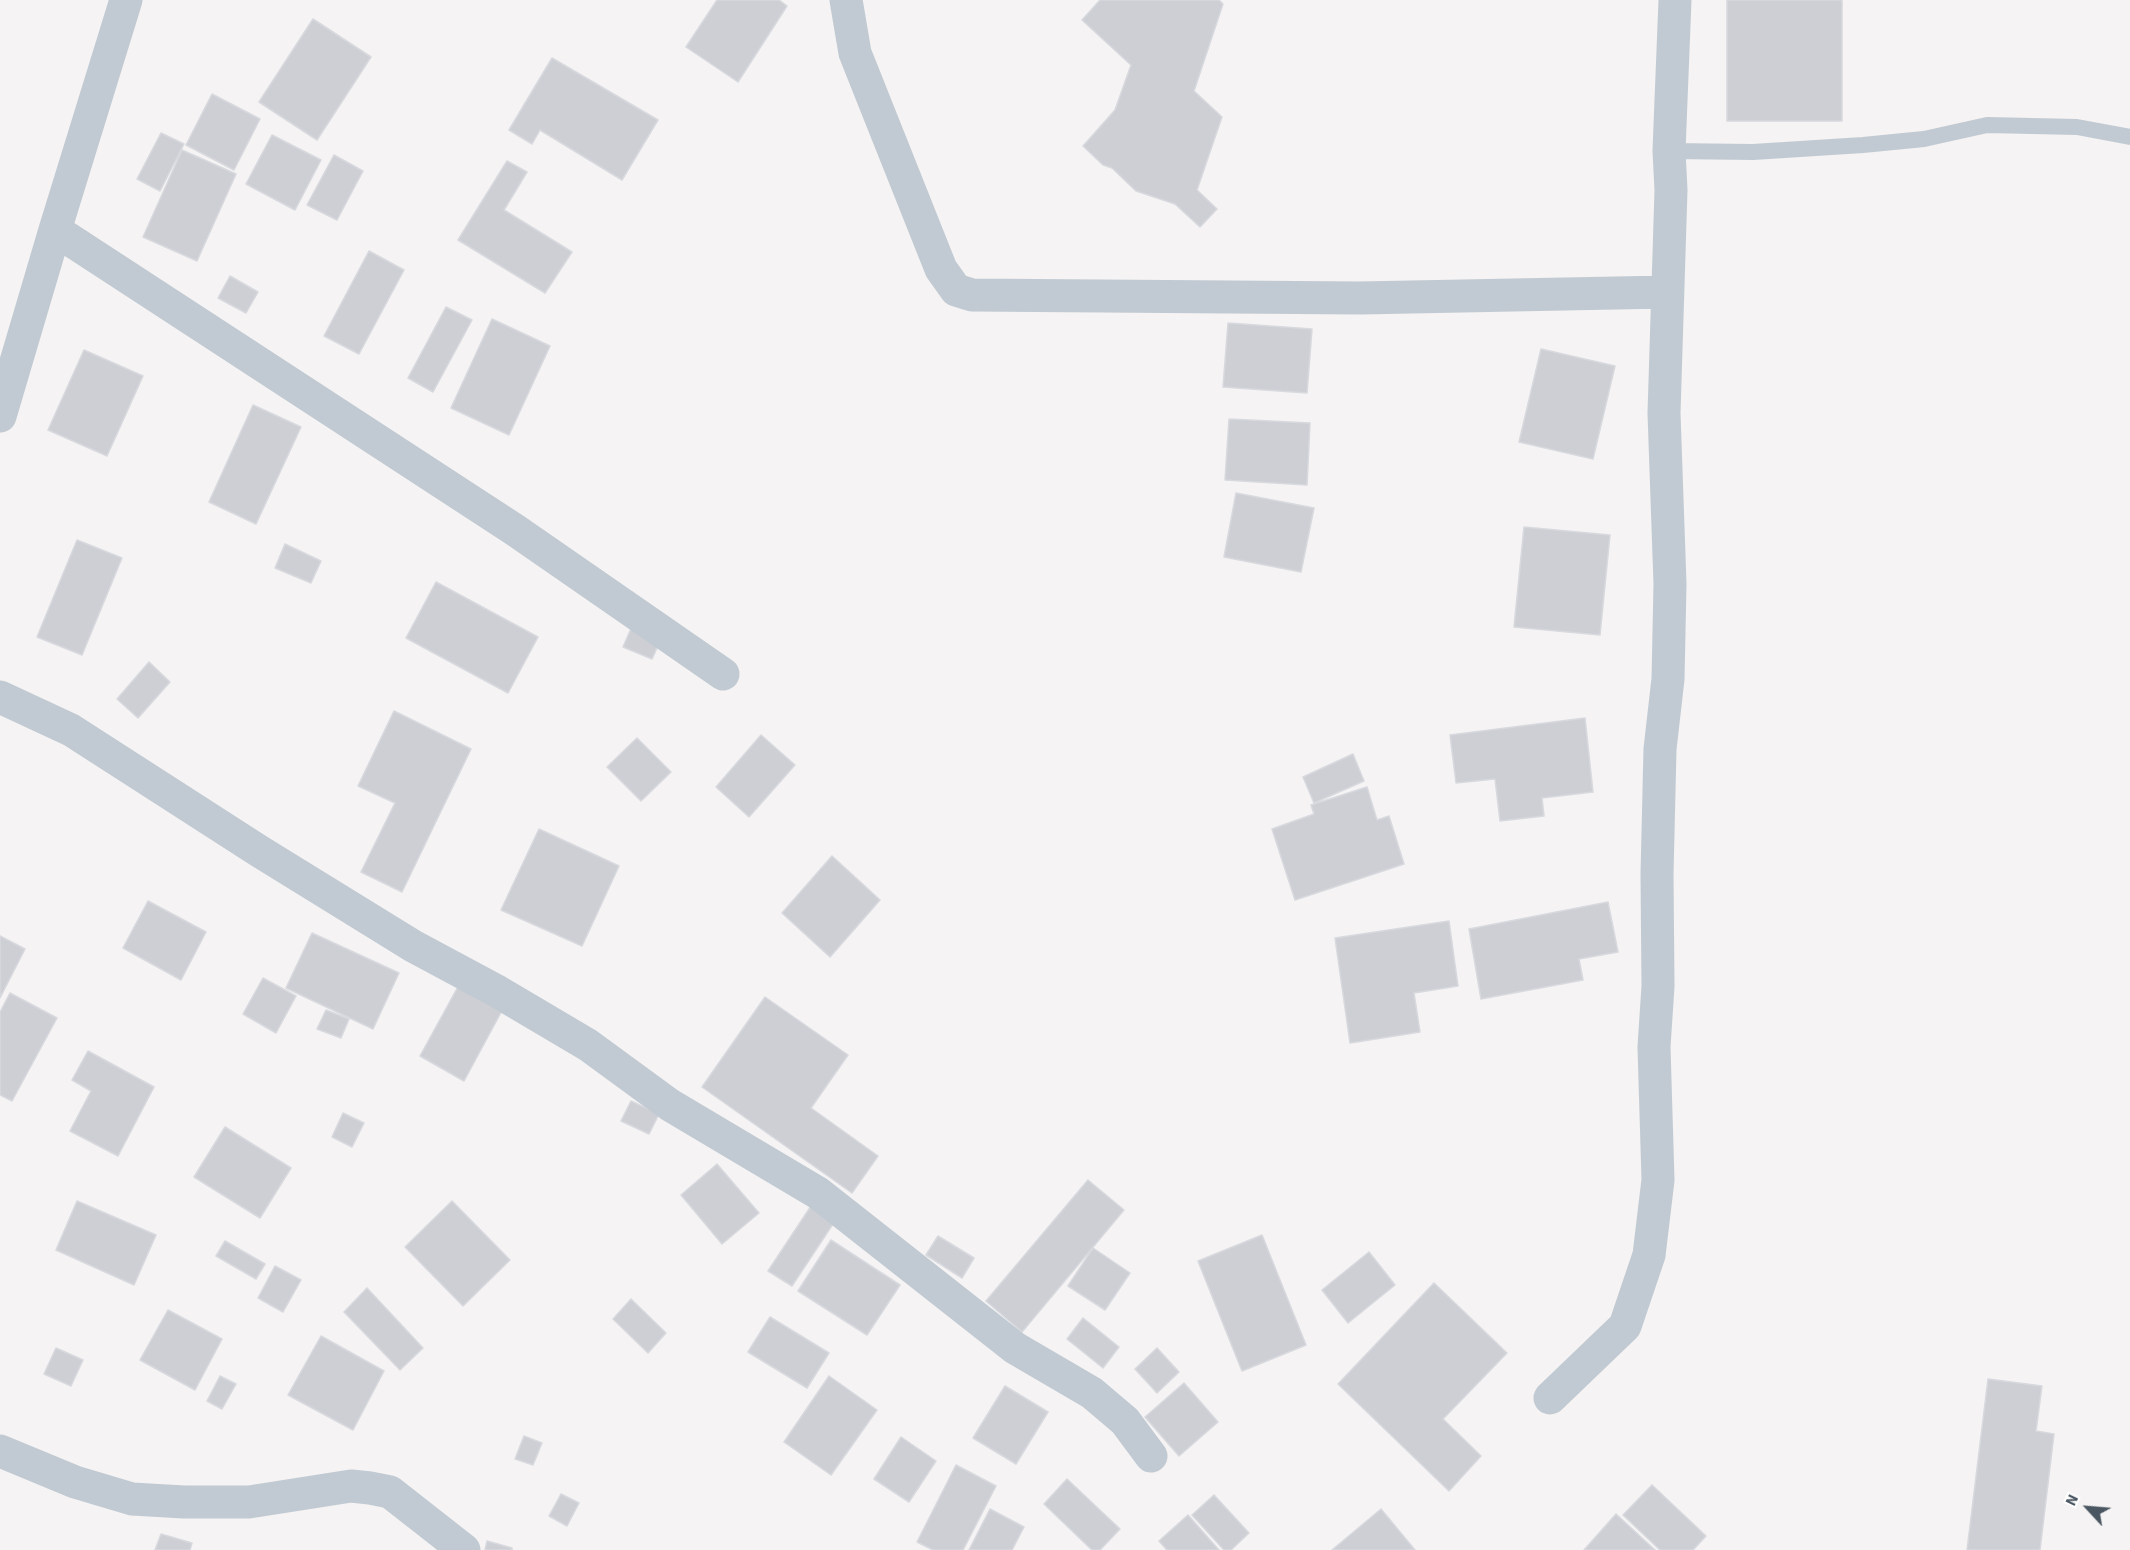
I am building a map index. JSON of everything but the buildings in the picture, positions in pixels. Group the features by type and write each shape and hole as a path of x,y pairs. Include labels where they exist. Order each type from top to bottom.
{"street":[{"path":"0,416 126,0"},
{"path":"846,0 855,53 941,269 956,290 972,295 1360,298 1667,292"},
{"path":"1551,1398 1625,1326 1649,1255 1658,1180 1654,1047 1659,986 1657,874 1659,760 1668,679 1670,584 1664,413 1671,190 1669,151 1675,0"},
{"path":"55,230 515,530 723,674"},
{"path":"0,697 71,730 259,851 413,946 495,990 588,1046 670,1105 818,1193 1015,1348 1092,1394 1125,1421 1151,1456"},
{"path":"0,1450 75,1482 132,1498 184,1502 249,1502 351,1486 390,1492 464,1550"}],"lane":[{"path":"1669,151 1753,152 1863,144 1924,139 1987,125 2077,128 2130,137"}]}
